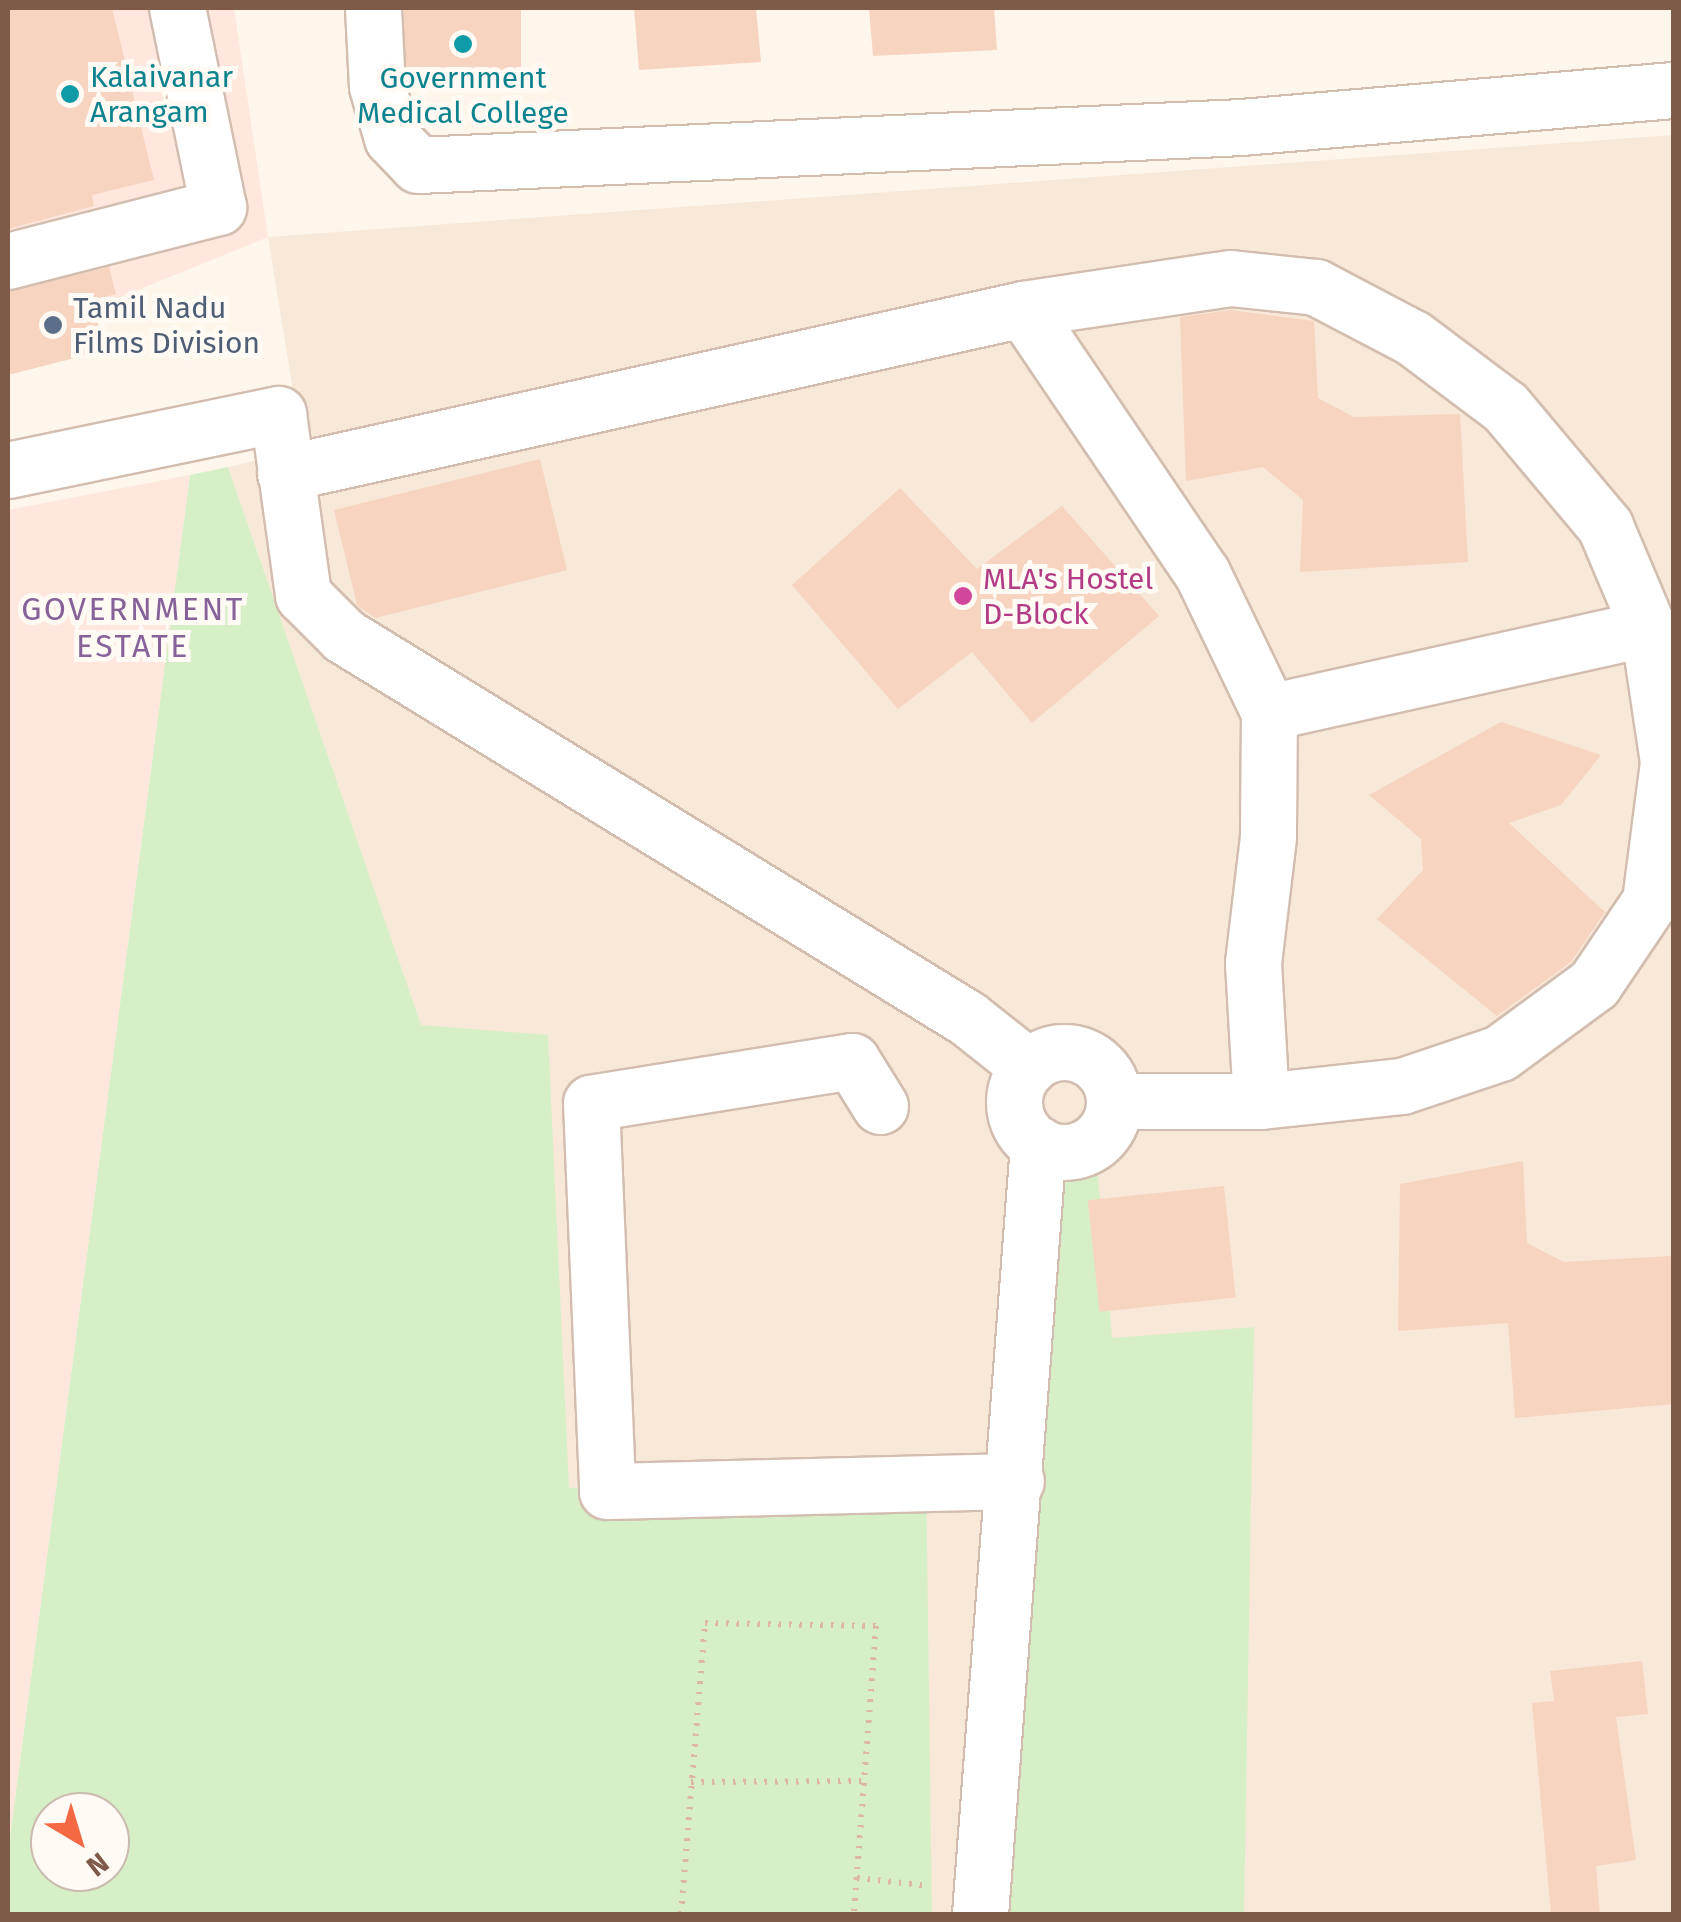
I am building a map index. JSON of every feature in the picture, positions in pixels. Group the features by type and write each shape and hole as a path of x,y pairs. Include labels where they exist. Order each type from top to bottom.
{"street":[{"path":"8,261 218,207 177,8"},
{"path":"373,8 376,86 392,138 418,165 1241,127 1674,90"},
{"path":"285,474 1022,309 1230,278 1316,287 1414,338 1505,408 1606,526 1648,628 1668,762 1650,902 1594,984 1500,1053 1402,1086 1261,1101 1115,1102"},
{"path":"1022,309 1202,573 1269,712 1268,837 1253,963 1261,1101"},
{"path":"8,470 278,414 303,595 344,636 967,1018 1028,1066"},
{"path":"1269,712 1648,628"},
{"path":"1058,1052 1090,1059 1103,1070 1115,1102 1112,1118 1092,1143 1061,1152 1038,1144 1015,1112 1014,1096 1028,1066 1058,1052"},
{"path":"880,1106 852,1061 591,1103 606,1492 1016,1480"},
{"path":"980,1914 1016,1480 1038,1144"}],"path":[{"path":"680,1914 705,1623 876,1626 854,1914"},
{"path":"691,1782 864,1780"},
{"path":"857,1878 921,1884"}],"shaded area":[{"path":"8,8 234,8 268,237 8,343"},
{"path":"1673,135 1673,1914 580,1914 548,1036 421,1026 228,467 283,454 301,439 268,237"},
{"path":"190,475 8,1852 8,510"}],"green space":[{"path":"228,467 421,1025 548,1035 569,1488 926,1470 932,1914 8,1914 8,1852 190,475"},
{"path":"1097,1164 1112,1338 1254,1327 1244,1914 996,1914 1030,1193"}],"building":[{"name":"Kalaivanar Arangam","path":"8,8 112,8 154,180 92,195 94,206 8,229"},
{"name":"Government Medical College","path":"404,8 521,8 521,86 404,86"},
{"name":"Government Medical College","path":"634,8 756,8 761,62 639,70"},
{"path":"869,8 994,8 997,50 873,56"},
{"name":"Tamil Nadu Films Division","path":"109,267 116,294 91,301 106,350 8,375 8,291"},
{"path":"1231,310 1314,321 1318,398 1354,417 1460,414 1468,562 1300,572 1303,500 1263,467 1186,481 1180,317"},
{"path":"540,459 567,570 375,618 357,605 334,510"},
{"path":"900,488 977,569 1062,506 1159,616 1032,723 972,652 898,709 792,585"},
{"path":"1501,722 1601,755 1561,805 1509,823 1605,912 1571,962 1497,1016 1377,919 1423,870 1421,839 1369,795"},
{"path":"1523,1161 1527,1243 1564,1262 1671,1256 1674,1404 1515,1418 1508,1323 1398,1331 1400,1184"},
{"path":"1224,1186 1236,1297 1099,1312 1088,1200"},
{"path":"1642,1661 1648,1714 1616,1717 1636,1860 1596,1866 1600,1914 1551,1914 1532,1703 1554,1701 1550,1671"}],"place":[{"name":"Government Medical College","path":"463,44"},
{"name":"Kalaivanar Arangam","path":"70,94"},
{"name":"Tamil Nadu Films Division","path":"53,325"},
{"name":"MLA's Hostel D-Block","path":"963,596"}],"district":[{"name":"GOVERNMENT ESTATE","path":"133,628"}]}
